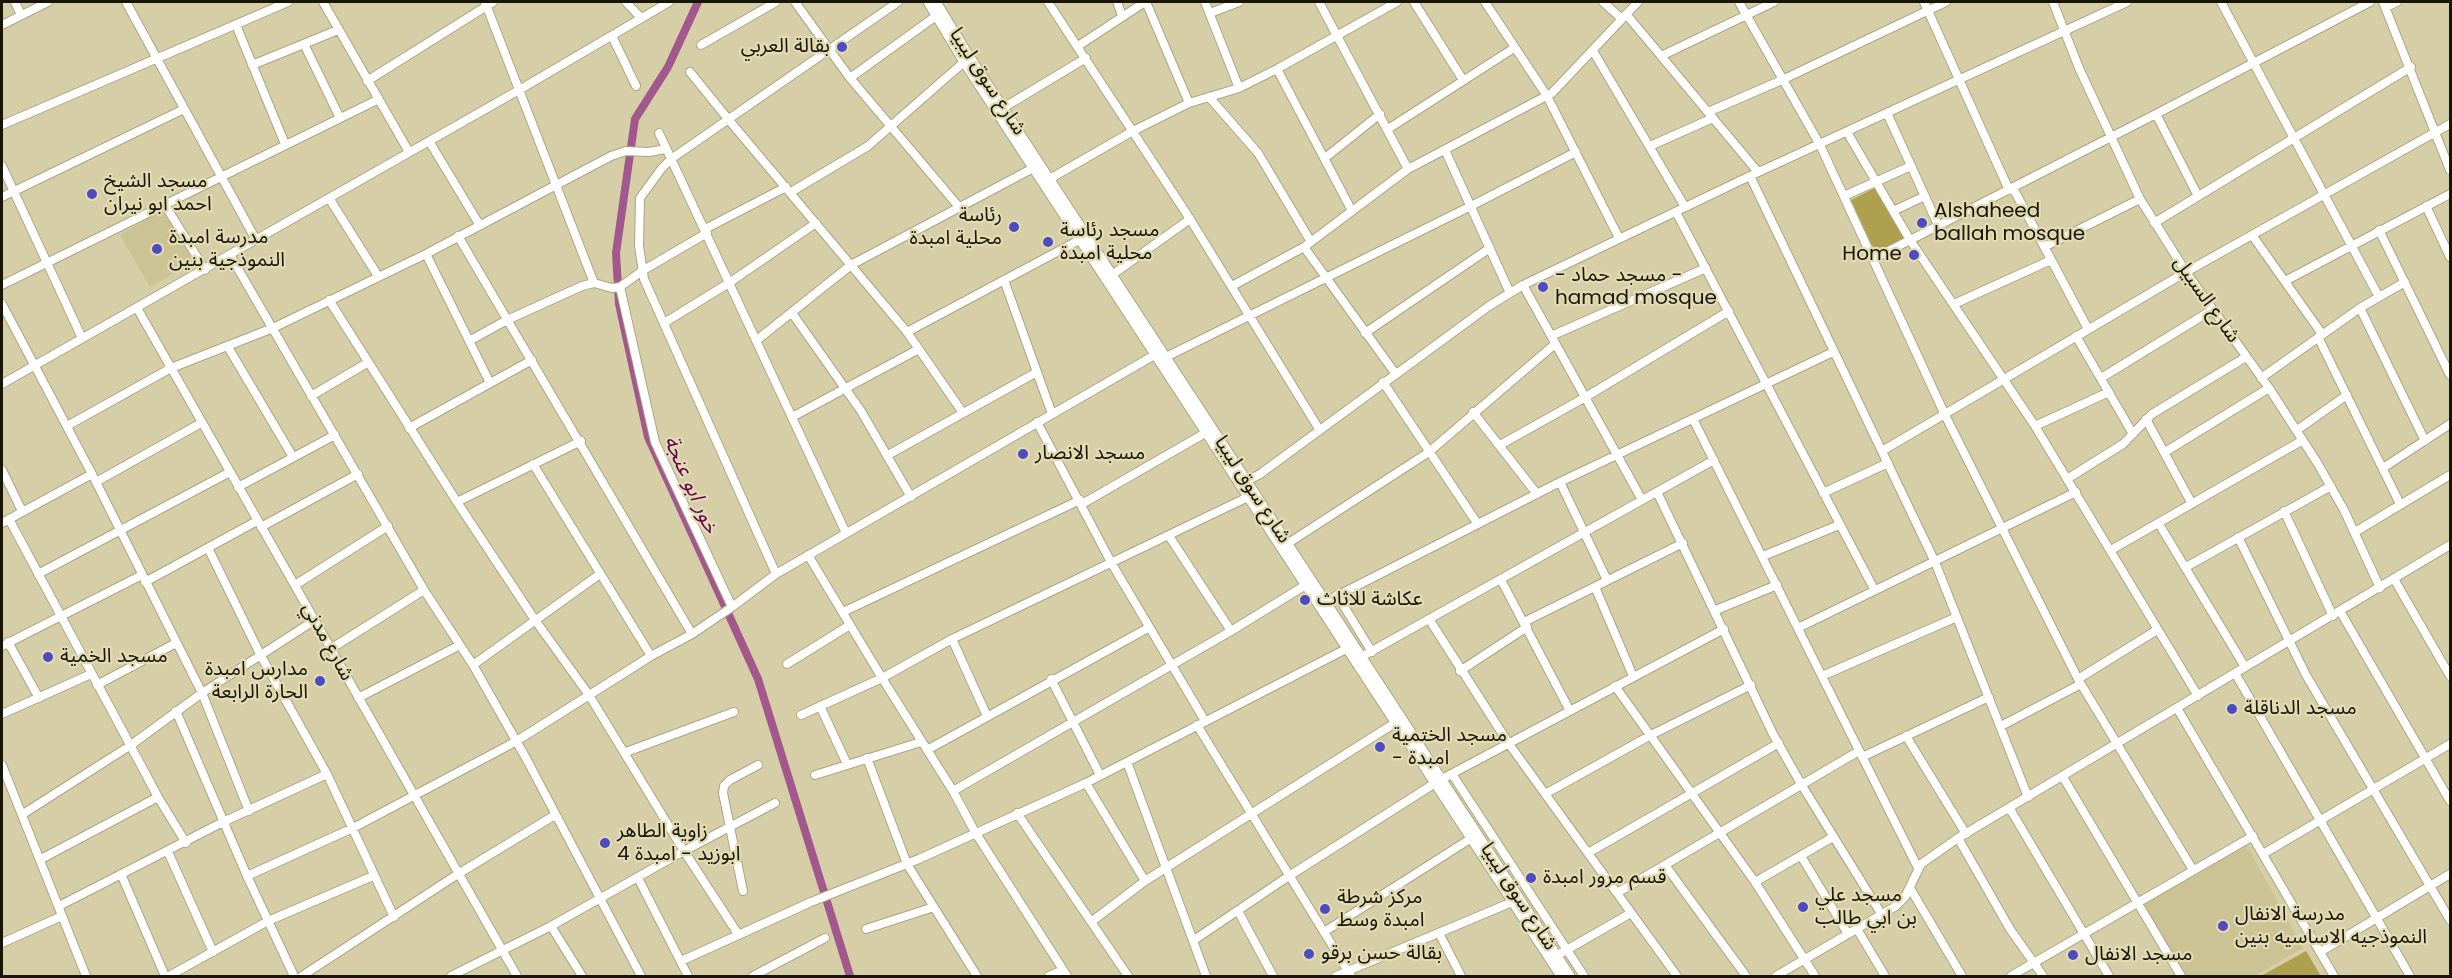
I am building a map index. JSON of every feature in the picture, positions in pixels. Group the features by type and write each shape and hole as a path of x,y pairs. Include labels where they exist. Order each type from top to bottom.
{"main road":[{"name":"شارع سوق ليبيا","path":"928,2 964,62 1037,165 1161,354 1207,432 1287,544 1309,584 1324,602 1395,723 1437,782 1562,976"},
{"name":"شارع سوق ليبيا","path":"936,2 1037,165"},
{"name":"شارع سوق ليبيا","path":"1084,237 1112,275 1243,483 1248,497 1350,647 1361,657 1470,839 1570,976"}],"street":[{"path":"15,2 21,15"},
{"path":"2,25 48,2"},
{"path":"126,2 256,240"},
{"path":"2,124 288,2"},
{"path":"323,2 409,152"},
{"path":"626,2 641,18"},
{"path":"2,384 205,270 669,2"},
{"path":"700,45 776,2"},
{"path":"795,2 850,78 959,207"},
{"path":"776,574 642,271 639,246 640,198 671,159 898,2"},
{"path":"1048,2 1190,219 1319,429"},
{"path":"1117,2 1122,16"},
{"path":"1078,46 1145,2 1189,103"},
{"path":"1205,2 1239,88"},
{"path":"1210,13 1239,2"},
{"path":"1319,2 1408,169"},
{"path":"1047,180 1133,131 1189,103 1239,88 1277,69 1396,2"},
{"path":"1414,2 1463,80"},
{"path":"1485,2 1547,96 1619,238"},
{"path":"1603,2 1624,17 1661,56 1758,172"},
{"path":"1232,286 1307,244 1408,169 1557,90 1638,2"},
{"path":"1739,2 1820,145 1945,415 2080,681 2116,745 2193,870"},
{"path":"1661,56 1774,2"},
{"path":"1924,2 2011,189 2088,329"},
{"path":"1650,146 1946,2"},
{"name":"شارع السبيل","path":"2052,2 2110,137 2140,199 2186,272 2297,430 2331,486 2380,588"},
{"path":"1243,483 1395,373 1523,285 1758,172 2127,2"},
{"path":"2221,2 2379,297"},
{"path":"1873,259 2370,2"},
{"path":"2397,2 2384,4 2451,170"},
{"path":"367,81 488,3 519,90 594,283"},
{"path":"850,78 936,16"},
{"path":"236,25 285,144"},
{"path":"252,64 338,30"},
{"path":"612,36 636,86"},
{"path":"304,44 340,118"},
{"path":"1388,129 1514,48"},
{"path":"1593,51 1685,207"},
{"path":"1003,108 1086,58"},
{"path":"469,341 507,320 582,286 594,283 612,288 620,287 706,231 857,154 891,128 964,62"},
{"path":"2154,224 2411,67"},
{"path":"1277,69 1352,211"},
{"path":"690,72 907,332 963,413"},
{"path":"1209,97 1258,153 1325,278 1395,373"},
{"path":"2,285 379,99"},
{"path":"2,197 184,109"},
{"path":"1887,113 1938,225"},
{"path":"1325,158 1380,114"},
{"path":"2156,114 2198,196"},
{"path":"1882,451 2186,272 2451,124"},
{"path":"1847,132 1910,240 2035,426 2198,696"},
{"path":"659,133 846,533"},
{"path":"429,141 479,224"},
{"path":"67,426 171,368 273,328 426,254 479,224 622,151 649,152 666,149"},
{"path":"1445,150 1510,293"},
{"path":"247,876 353,828 413,794 515,742 651,656 692,634 732,608 776,574 1037,422 1161,354 1250,316 1576,152"},
{"path":"757,340 851,265 1037,165"},
{"path":"2,166 82,338"},
{"path":"1844,196 1911,166"},
{"path":"1750,176 1935,562 2028,798"},
{"path":"2285,281 2451,194"},
{"path":"1893,211 1925,196"},
{"path":"330,198 378,276"},
{"path":"2044,247 2140,199"},
{"path":"165,206 205,270"},
{"path":"2426,206 2451,257"},
{"path":"1676,212 1874,589"},
{"path":"1112,275 1190,219"},
{"path":"664,323 729,283 816,223"},
{"path":"2379,230 2451,375"},
{"path":"458,236 581,441 692,634"},
{"path":"2252,236 2320,335 2400,504"},
{"path":"907,332 1084,237"},
{"path":"1365,333 1490,248"},
{"path":"426,254 490,383"},
{"path":"230,255 424,590 473,665 641,976"},
{"path":"1954,304 2051,260"},
{"path":"1287,544 1429,452 1553,340 1706,268"},
{"path":"1004,280 1052,414"},
{"path":"2261,378 2360,308 2405,282"},
{"path":"1523,285 1642,500"},
{"path":"620,287 655,442 732,608"},
{"path":"329,300 456,502 626,752 684,851 738,934"},
{"path":"2,304 92,474 202,693 249,811"},
{"name":"شارع مدني","path":"137,308 517,976"},
{"path":"2360,308 2425,441"},
{"path":"2101,378 2212,310"},
{"path":"1500,445 1584,398 1729,311"},
{"path":"792,313 846,389 911,496"},
{"path":"2076,336 2133,434"},
{"path":"228,347 293,456"},
{"path":"792,417 919,349"},
{"path":"1324,602 1560,482 1833,352"},
{"path":"2067,479 2123,444 2146,418 2246,357"},
{"path":"409,429 532,360"},
{"path":"311,396 367,363"},
{"path":"888,455 1037,372"},
{"path":"1383,382 1477,523"},
{"path":"2165,452 2269,388"},
{"path":"2035,426 2109,392"},
{"path":"2297,430 2347,395"},
{"path":"1473,412 1537,494"},
{"path":"2146,418 2192,504"},
{"path":"1693,419 1918,868"},
{"path":"1037,422 1112,564 1172,666 1252,815 1350,974"},
{"path":"96,482 201,423"},
{"path":"2383,468 2451,424"},
{"path":"843,612 1081,502 1207,432"},
{"path":"238,487 334,435"},
{"path":"2111,550 2303,440"},
{"path":"456,502 581,441"},
{"path":"1361,657 1714,460"},
{"path":"1823,493 1888,463"},
{"path":"533,464 651,656"},
{"path":"2,470 22,511"},
{"path":"38,574 230,472"},
{"path":"92,474 5,521 62,615 91,674 158,797 186,843"},
{"path":"39,698 5,644 62,615 259,524 358,474"},
{"path":"2355,532 2451,475"},
{"path":"1560,482 1607,580"},
{"path":"2186,567 2331,486"},
{"path":"1657,492 1779,743 1801,784 1882,915"},
{"path":"1798,628 2076,492"},
{"path":"801,715 882,678 952,639 1248,497"},
{"path":"2284,511 2337,614 2451,801"},
{"path":"2159,524 2246,667"},
{"path":"1763,556 1839,525"},
{"path":"296,585 388,526"},
{"path":"1169,536 1231,631"},
{"path":"2238,537 2319,698 2451,920"},
{"path":"1460,671 1525,625 1607,580 1683,543"},
{"path":"1776,976 1901,902 1918,868 1927,858 2450,546"},
{"path":"208,548 261,656 327,774 394,917"},
{"path":"808,555 975,832 1065,973 1049,976"},
{"path":"473,665 600,574"},
{"path":"2394,579 2451,676"},
{"path":"1501,580 1570,711"},
{"path":"952,791 1172,666 1309,584"},
{"path":"1716,610 1777,585"},
{"path":"1595,587 1633,676"},
{"path":"332,648 424,590"},
{"path":"1337,595 1372,652"},
{"path":"1822,676 1957,617"},
{"path":"23,814 131,745 202,693 315,620"},
{"path":"1429,620 1509,744 1677,976"},
{"path":"787,664 850,625"},
{"path":"927,750 1051,679 1148,628"},
{"path":"1194,940 1289,876 1437,782 1724,629"},
{"path":"2001,726 2080,681 2157,630"},
{"path":"952,639 987,716"},
{"path":"97,685 176,643"},
{"path":"358,698 460,645"},
{"path":"681,962 738,934 907,864 1086,783 1350,647"},
{"path":"2235,673 2410,976"},
{"path":"2,714 91,674"},
{"path":"1051,679 1100,775"},
{"path":"1545,794 1651,735 1751,685"},
{"path":"1615,686 1755,882 1815,976"},
{"path":"1617,893 1801,784 1860,754 1906,736 1989,697"},
{"path":"820,706 847,764"},
{"path":"2177,708 2334,976"},
{"path":"176,711 247,876 294,976"},
{"path":"626,752 734,712"},
{"path":"1091,922 1145,882 1395,723"},
{"path":"1906,736 1962,836 2010,929 2043,976"},
{"path":"815,775 921,742"},
{"path":"1588,853 1779,743"},
{"path":"2263,854 2451,744"},
{"path":"867,758 907,864 977,976"},
{"path":"1127,762 1206,976"},
{"path":"2,765 86,976"},
{"path":"743,891 728,827 723,793 724,786 758,765"},
{"path":"59,906 186,843 223,822 327,774"},
{"path":"1452,774 1584,976"},
{"path":"2063,777 2181,976"},
{"path":"1086,783 1145,882"},
{"path":"41,859 158,797"},
{"path":"451,976 552,926 775,802"},
{"path":"2010,809 2109,976"},
{"path":"1017,813 1128,976"},
{"path":"302,976 458,874 555,815"},
{"path":"2011,976 2253,836"},
{"path":"1755,882 1833,837"},
{"path":"1324,932 1470,839"},
{"path":"168,852 213,952"},
{"path":"1801,856 1848,934"},
{"path":"1665,865 1746,976"},
{"path":"121,874 167,976 182,973 213,952 268,921 373,876"},
{"path":"2320,952 2451,874"},
{"path":"638,878 688,976"},
{"path":"1910,888 1962,976"},
{"path":"1336,976 1350,974 1515,901"},
{"path":"866,929 934,908"},
{"path":"1238,911 1273,976"},
{"path":"1556,956 1631,913"},
{"path":"2,943 62,916"},
{"path":"552,926 582,976"},
{"path":"1857,929 1885,976"},
{"path":"1439,933 1461,976"},
{"path":"753,976 825,938"}],"shaded area":[{"path":"1875,188 1905,239 1876,254 1851,200"},
{"name":"مدرسة امبدة النموذجية بنين","path":"163,210 194,262 150,287 120,235"},
{"name":"مدرسة الانفال النموذجيه الاساسيه بنين","path":"2246,844 2303,948 2254,976 2185,976 2141,903"},
{"path":"2306,951 2321,976 2261,976"}],"waterway":[{"name":"خور ابو عنجة","path":"698,2 668,67 635,119 616,253 619,304 648,437 758,679 850,976"}],"place":[{"name":"بقالة العربي","path":"842,47"},
{"name":"مسجد الشيخ احمد ابو نيران","path":"92,194"},
{"name":"Alshaheed ballah mosque","path":"1922,223"},
{"name":"رئاسة محلية امبدة","path":"1014,227"},
{"name":"مسجد رئاسة محلية امبدة","path":"1048,242"},
{"name":"مدرسة امبدة النموذجية بنين","path":"157,249"},
{"name":"Home","path":"1914,255"},
{"name":"- مسجد حماد - hamad mosque","path":"1543,287"},
{"name":"مسجد الانصار","path":"1023,454"},
{"name":"عكاشة للاثاث","path":"1305,600"},
{"name":"مسجد الخمية","path":"48,657"},
{"name":"مدارس امبدة الحارة الرابعة","path":"320,681"},
{"name":"مسجد الدناقلة","path":"2232,709"},
{"name":"مسجد الختمية - امبدة","path":"1380,747"},
{"name":"زاوية الطاهر ابوزيد - امبدة 4","path":"605,843"},
{"name":"قسم مرور امبدة","path":"1531,878"},
{"name":"مسجد علي بن ابي طالب","path":"1803,907"},
{"name":"مركز شرطة امبدة وسط","path":"1325,909"},
{"name":"مدرسة الانفال النموذجيه الاساسيه بنين","path":"2223,926"},
{"name":"بقالة حسن برقو","path":"1309,954"},
{"name":"مسجد الانفال","path":"2073,955"}]}
